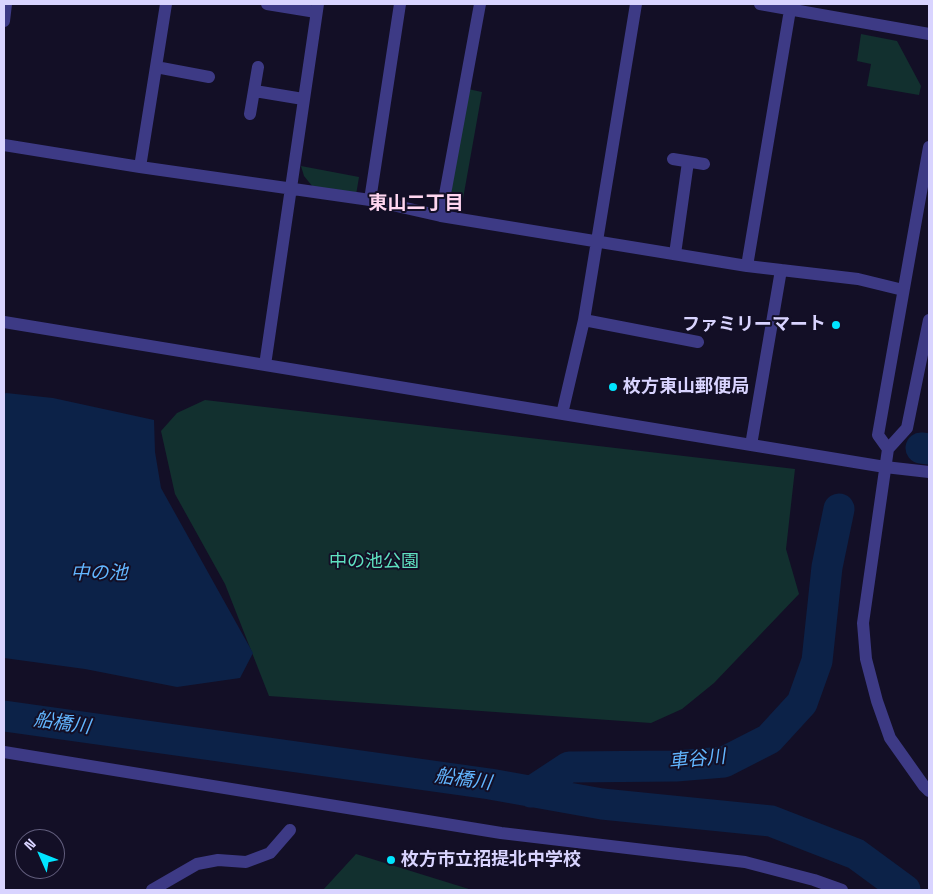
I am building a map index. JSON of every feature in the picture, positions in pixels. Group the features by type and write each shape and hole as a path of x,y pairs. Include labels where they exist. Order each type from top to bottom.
{"street":[{"path":"4,21 6,4"},
{"path":"140,167 166,4"},
{"path":"265,365 317,8 267,4"},
{"path":"370,200 400,4"},
{"path":"441,216 480,4"},
{"path":"562,414 584,320 636,4"},
{"path":"760,4 791,6 929,34"},
{"path":"747,266 791,6"},
{"path":"156,67 209,77"},
{"path":"250,114 258,67"},
{"path":"255,91 304,99"},
{"path":"4,145 140,167 370,200 441,216 747,266 858,279 903,290"},
{"path":"888,449 878,435 929,147"},
{"path":"673,159 704,164"},
{"path":"675,254 688,162"},
{"path":"750,445 781,270"},
{"path":"584,320 698,342"},
{"path":"929,320 907,428 888,449 863,623 866,659 876,701 890,738 929,791"},
{"path":"4,322 750,445 929,472"},
{"path":"4,752 501,833 745,862 814,880 842,890"},
{"path":"152,890 197,864 218,860 246,862 270,853 290,830"}],"green space":[{"path":"861,34 897,41 921,86 919,95 867,86 871,64 857,61"},
{"path":"468,89 482,92 461,210 453,200 451,186"},
{"path":"301,166 359,177 356,195 313,187 304,176"},
{"name":"中の池公園","path":"205,400 795,469 786,549 799,594 714,683 682,709 651,723 269,696 225,584 175,494 161,431 177,413"},
{"path":"356,854 472,890 323,890"}],"water":[{"name":"中の池","path":"4,394 53,398 154,420 155,452 161,488 253,653 240,678 177,687 85,669 4,658"}],"waterway":[{"name":"車谷川","path":"921,448 929,449"},
{"name":"車谷川","path":"531,792 569,767 676,766 724,762 769,739 802,703 817,661 827,567 839,509"},
{"name":"船橋川","path":"4,716 490,784 602,804 771,821 856,854 905,890"}],"place":[{"name":"ファミリーマート","path":"836,325"},
{"name":"枚方東山郵便局","path":"613,387"},
{"name":"枚方市立招提北中学校","path":"391,860"}],"district":[{"name":"東山二丁目","path":"416,204"}]}
